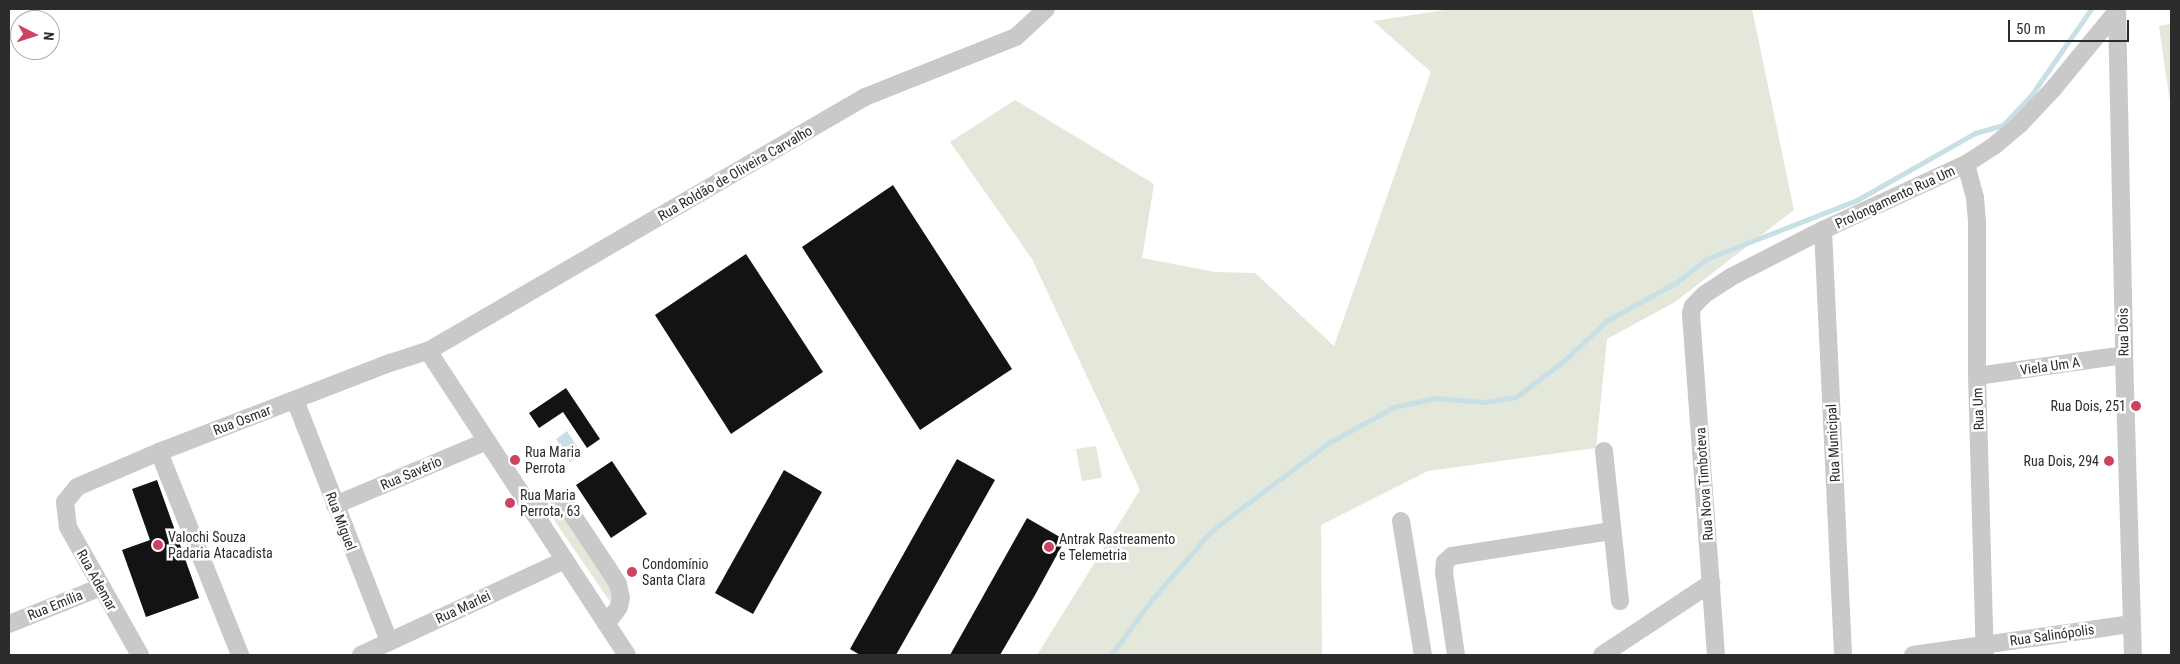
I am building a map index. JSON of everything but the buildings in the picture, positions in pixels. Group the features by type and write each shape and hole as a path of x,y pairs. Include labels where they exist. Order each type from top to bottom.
{"street":[{"name":"Rua Roldão de Oliveira Carvalho","path":"428,351 865,97 1016,37 1046,9"},
{"name":"Prolongamento Rua Um","path":"1691,313 1698,299 1731,277 1823,230 1966,164 1995,145 2020,124 2053,89 2117,10"},
{"name":"Rua Dois","path":"2117,10 2124,355 2133,655"},
{"name":"Rua Um","path":"1966,164 1975,198 1977,223 1977,376 1984,650"},
{"name":"Rua Municipal","path":"1823,230 1843,655"},
{"name":"Rua Nova Timboteva","path":"1691,313 1716,655"},
{"name":"Rua Osmar","path":"65,502 69,495 85,482 390,363 428,351"},
{"path":"428,351 627,655"},
{"name":"Viela Um A","path":"1977,376 2124,355"},
{"name":"Rua Miguel","path":"295,400 389,641"},
{"name":"Rua Savério","path":"335,505 487,441"},
{"path":"1604,451 1620,601"},
{"path":"159,452 240,655"},
{"path":"529,505 548,501 566,505 608,567 618,584 622,598 619,607 606,624"},
{"name":"Rua Ademar","path":"65,502 64,513 68,527 140,655"},
{"path":"1402,521 1423,655"},
{"path":"1456,655 1444,573 1445,562 1452,556 1612,531"},
{"name":"Rua Marlei","path":"361,655 565,560"},
{"path":"1602,655 1711,583"},
{"name":"Rua Emília","path":"9,624 101,587"},
{"name":"Rua Salinópolis","path":"1913,655 1984,650 2132,624"}],"shaded area":[{"path":"1451,9 1752,9 1794,210 1675,302 1607,339 1596,448 1428,471 1321,525 1322,655 1037,655 1140,490 1032,259 950,142 1015,100 1154,184 1142,258 1215,272 1255,273 1334,346 1431,72 1373,21"},
{"path":"2171,24 2171,110 2159,26"},
{"path":"1096,446 1102,478 1082,481 1076,449"},
{"path":"545,507 557,508 616,588 613,606"}],"water":[{"path":"567,431 582,454 570,462 556,439"}],"waterway":[{"path":"1111,655 1149,603 1206,537 1219,525 1330,442 1394,407 1436,398 1485,402 1516,397 1565,360 1606,321 1677,282 1706,259 1857,200 1975,133 2003,125 2032,94 2091,9"}],"place":[{"name":"Rua Dois, 251","path":"2136,406"},
{"name":"Rua Maria Perrota","path":"515,460"},
{"name":"Rua Dois, 294","path":"2109,461"},
{"name":"Rua Maria Perrota, 63","path":"510,503"},
{"name":"Valochi Souza Padaria Atacadista","path":"158,545"},
{"name":"Antrak Rastreamento e Telemetria","path":"1049,547"},
{"name":"Condomínio Santa Clara","path":"632,572"}]}
